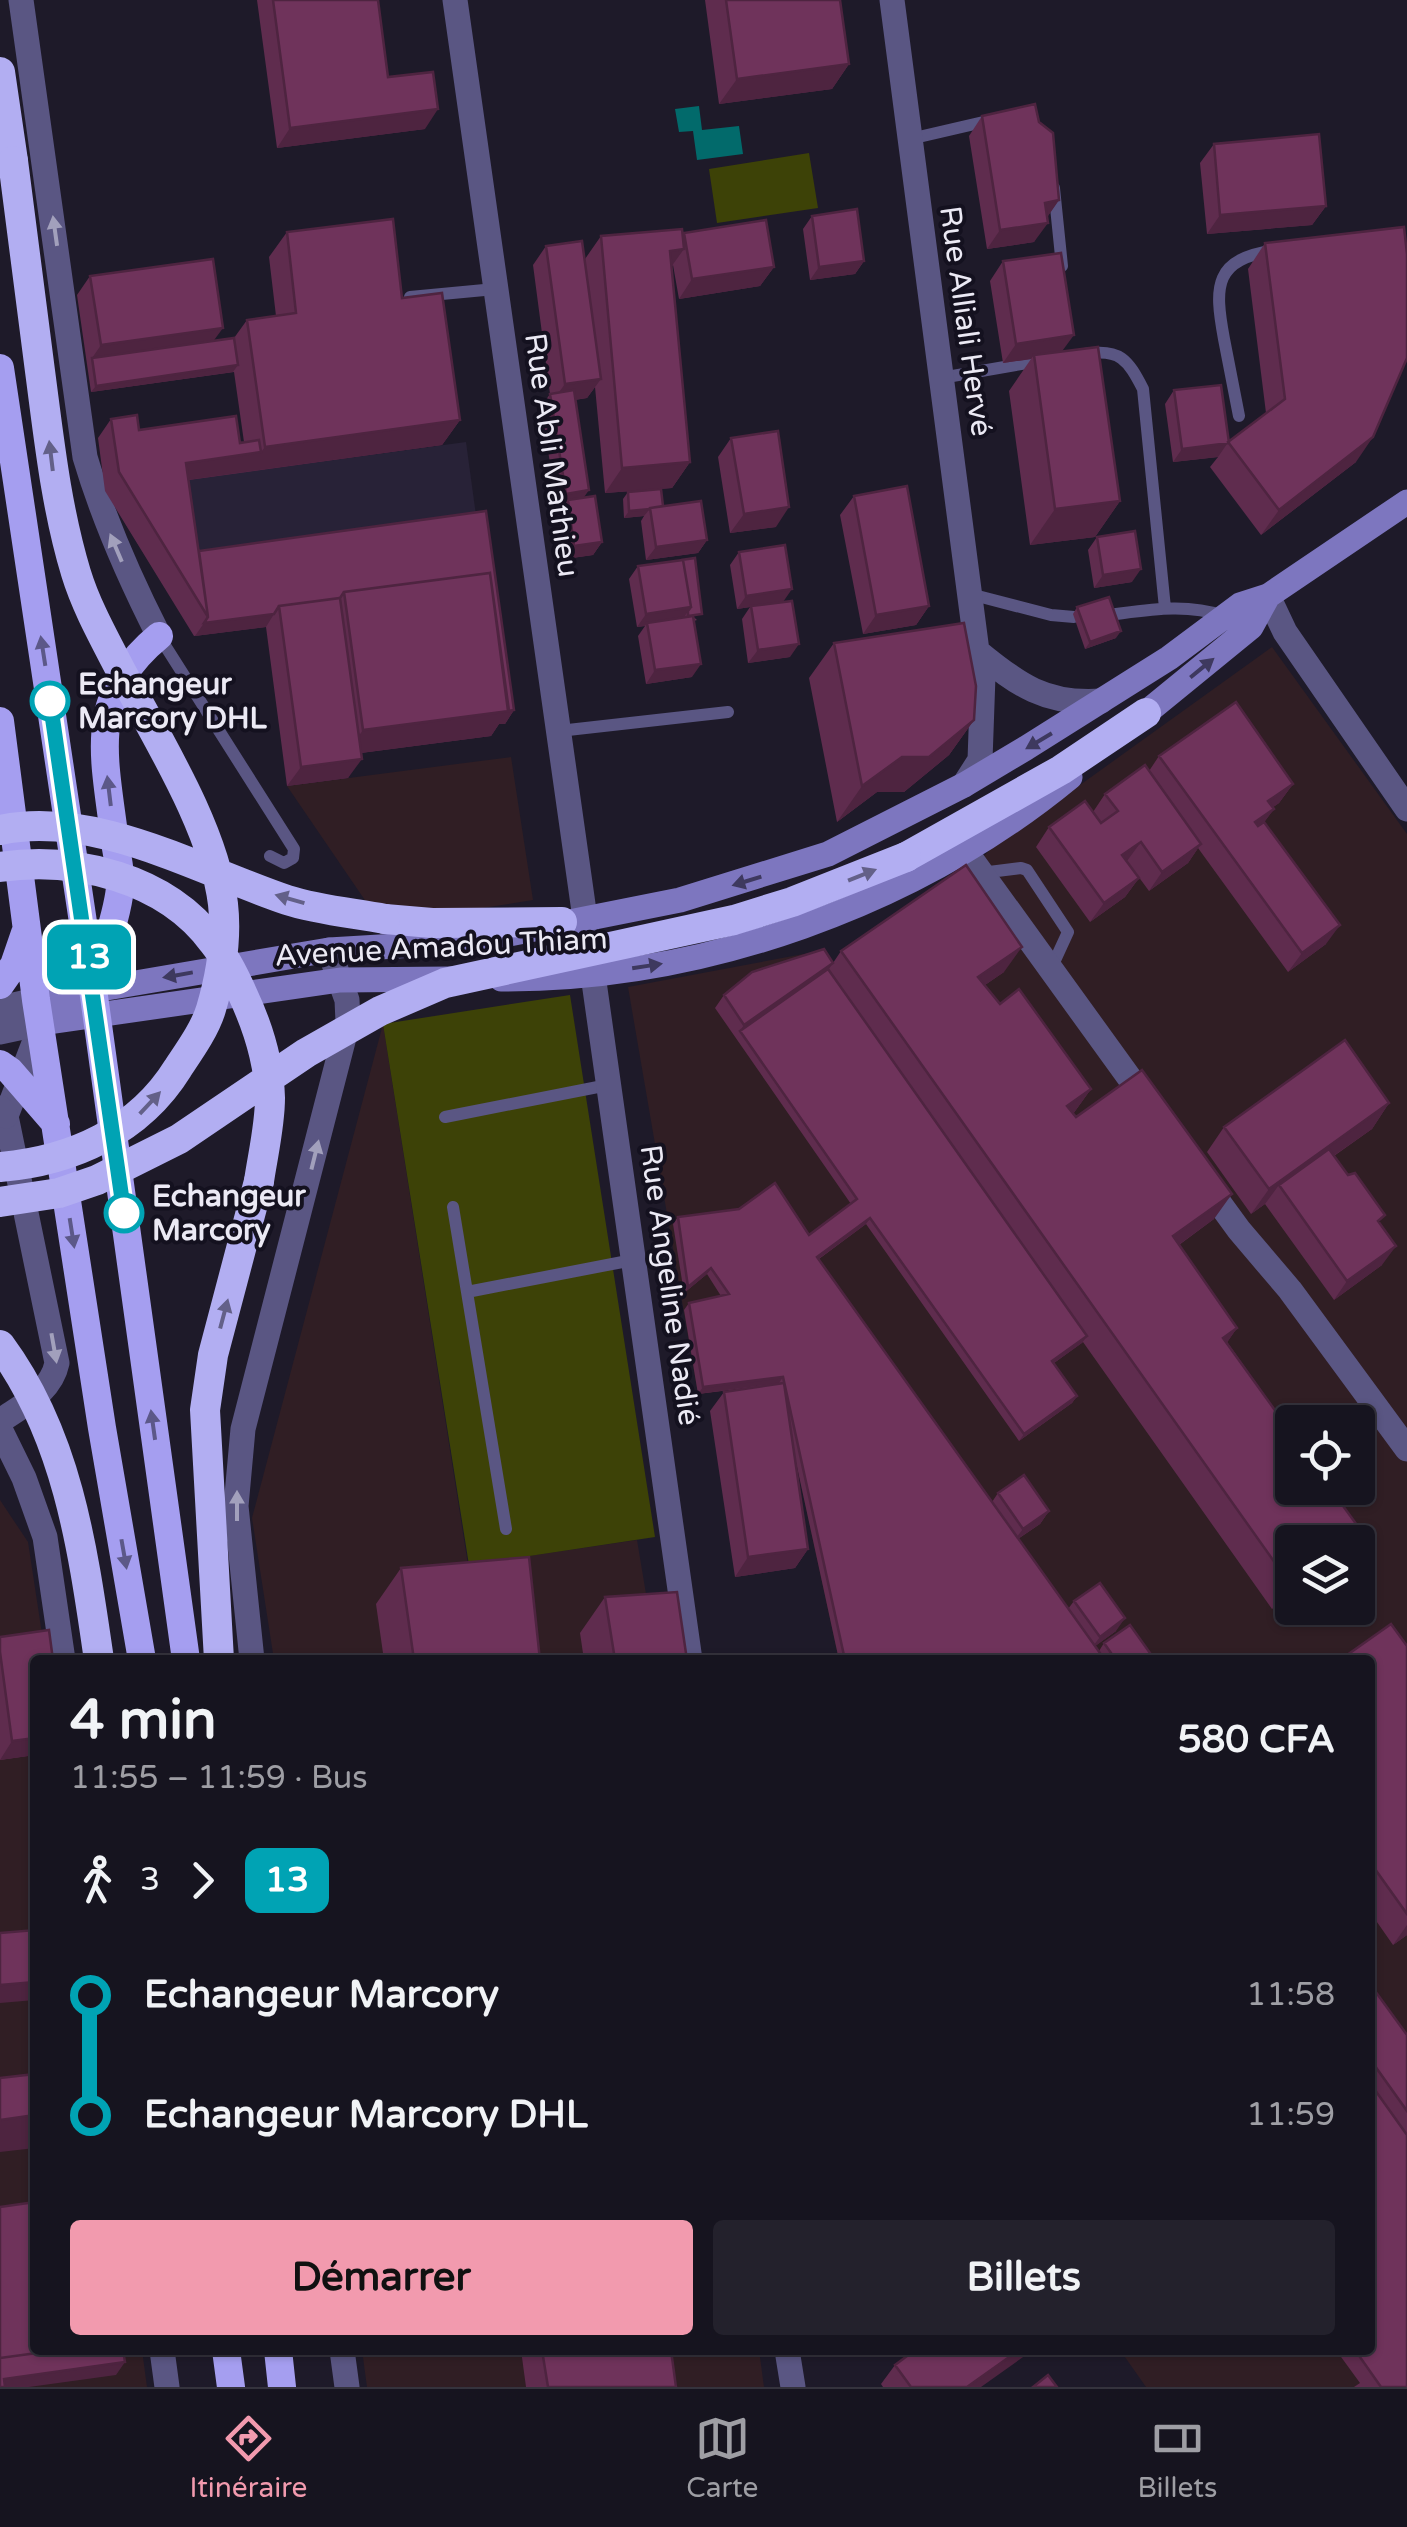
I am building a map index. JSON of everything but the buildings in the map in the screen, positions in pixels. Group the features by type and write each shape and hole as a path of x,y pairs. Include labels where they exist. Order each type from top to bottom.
{"highway":[{"path":"0,72 54,479 76,575 102,635 175,772 214,861 224,905 224,951 210,1012 170,1081 140,1114 70,1154 35,1164 0,1167"},
{"path":"0,368 95,1002 185,1655"},
{"path":"95,1002 121,886 104,744 108,712 119,678 134,656 158,636"},
{"path":"0,1202 58,1194 97,1180 180,1139 306,1053 380,1011 445,983 734,920 792,902 906,857 1061,770 1146,713"},
{"path":"0,721 56,1124 141,1655"},
{"path":"0,830 46,825 95,829 292,902 385,920 574,920"},
{"path":"0,867 27,863 66,866 139,883 176,905 212,939 250,1009 264,1050 270,1098 265,1146 213,1355 205,1410 220,1655"},
{"path":"0,984 14,965 28,922"},
{"path":"10,1073 56,1124"},
{"path":"0,1345 42,1414 61,1463 74,1512 99,1655"},
{"path":"227,2355 231,2387"},
{"path":"279,2355 282,2387"}],"main road":[{"name":"Avenue Amadou Thiam","path":"39,1011 329,950 462,941 680,900 828,854 964,784 1101,701 1169,658 1224,616 1268,596 1407,502"},
{"name":"Avenue Amadou Thiam","path":"95,1002 340,980 552,979 592,975 686,960 839,912 910,880 1056,788 1251,626 1268,596"}],"street":[{"path":"21,0 85,457 114,544 158,636"},
{"name":"Rue Abli Mathieu","path":"455,0 559,731 574,920"},
{"name":"Rue Alliali Hervé","path":"892,0 983,676 980,760 964,784"},
{"path":"1268,596 1285,632 1407,809"},
{"path":"977,651 1018,684 1046,696 1101,701"},
{"path":"964,849 1162,1123"},
{"name":"Rue Angeline Nadié","path":"574,920 592,975 689,1655"},
{"path":"251,1655 236,1506 244,1428 348,1022 347,1000 329,950"},
{"path":"0,1008 39,1011"},
{"path":"0,1032 39,1011"},
{"path":"0,1421 54,1379 57,1364 3,1112 10,1073 39,1011"},
{"path":"1195,1169 1407,1449"},
{"path":"0,1429 24,1478 45,1537 62,1655"},
{"path":"163,2355 166,2387"},
{"path":"343,2355 347,2387"},
{"path":"788,2355 792,2387"}],"lane":[{"path":"910,139 1012,116"},
{"path":"1052,177 1062,266"},
{"path":"1239,416 1216,295 1224,275 1248,254 1284,249"},
{"path":"410,297 495,289"},
{"path":"941,378 1105,351 1129,362 1143,389 1165,608"},
{"path":"970,594 1051,615 1074,617"},
{"path":"1109,616 1165,608 1199,608 1224,616"},
{"path":"158,636 294,849 293,858 284,863 270,856"},
{"path":"559,731 728,712"},
{"path":"982,873 1027,870 1068,932 1051,969"},
{"path":"680,900 686,960"},
{"path":"446,1116 608,1085"},
{"path":"453,1207 506,1529"},
{"path":"467,1292 633,1260"}],"shaded area":[{"path":"699,106 702,130 739,126 743,154 697,160 693,131 679,132 675,109"},
{"path":"809,153 818,208 717,223 709,169"},
{"path":"466,442 487,596 195,636 105,491"},
{"path":"1272,647 1407,834 1407,2387 1146,2387 1124,2355 1375,2355 1375,1655 838,1655 779,1384 698,1394 628,987 809,953 823,975 948,891 991,849"},
{"path":"511,757 533,900 438,915 373,912 287,786"},
{"path":"570,995 655,1537 469,1565 383,1024"},
{"path":"383,1024 468,1565 637,1540 656,1655 273,1655 252,1518"},
{"path":"0,1500 28,1542 45,1655 30,1655 30,2355 143,2355 147,2387 0,2387"},
{"path":"363,2355 760,2355 764,2387 367,2387"}],"bus line":[{"name":"13","path":"50,701 124,1213"}],"place":[{"name":"Echangeur Marcory DHL","path":"50,701"},
{"name":"Echangeur Marcory","path":"124,1213"}]}
